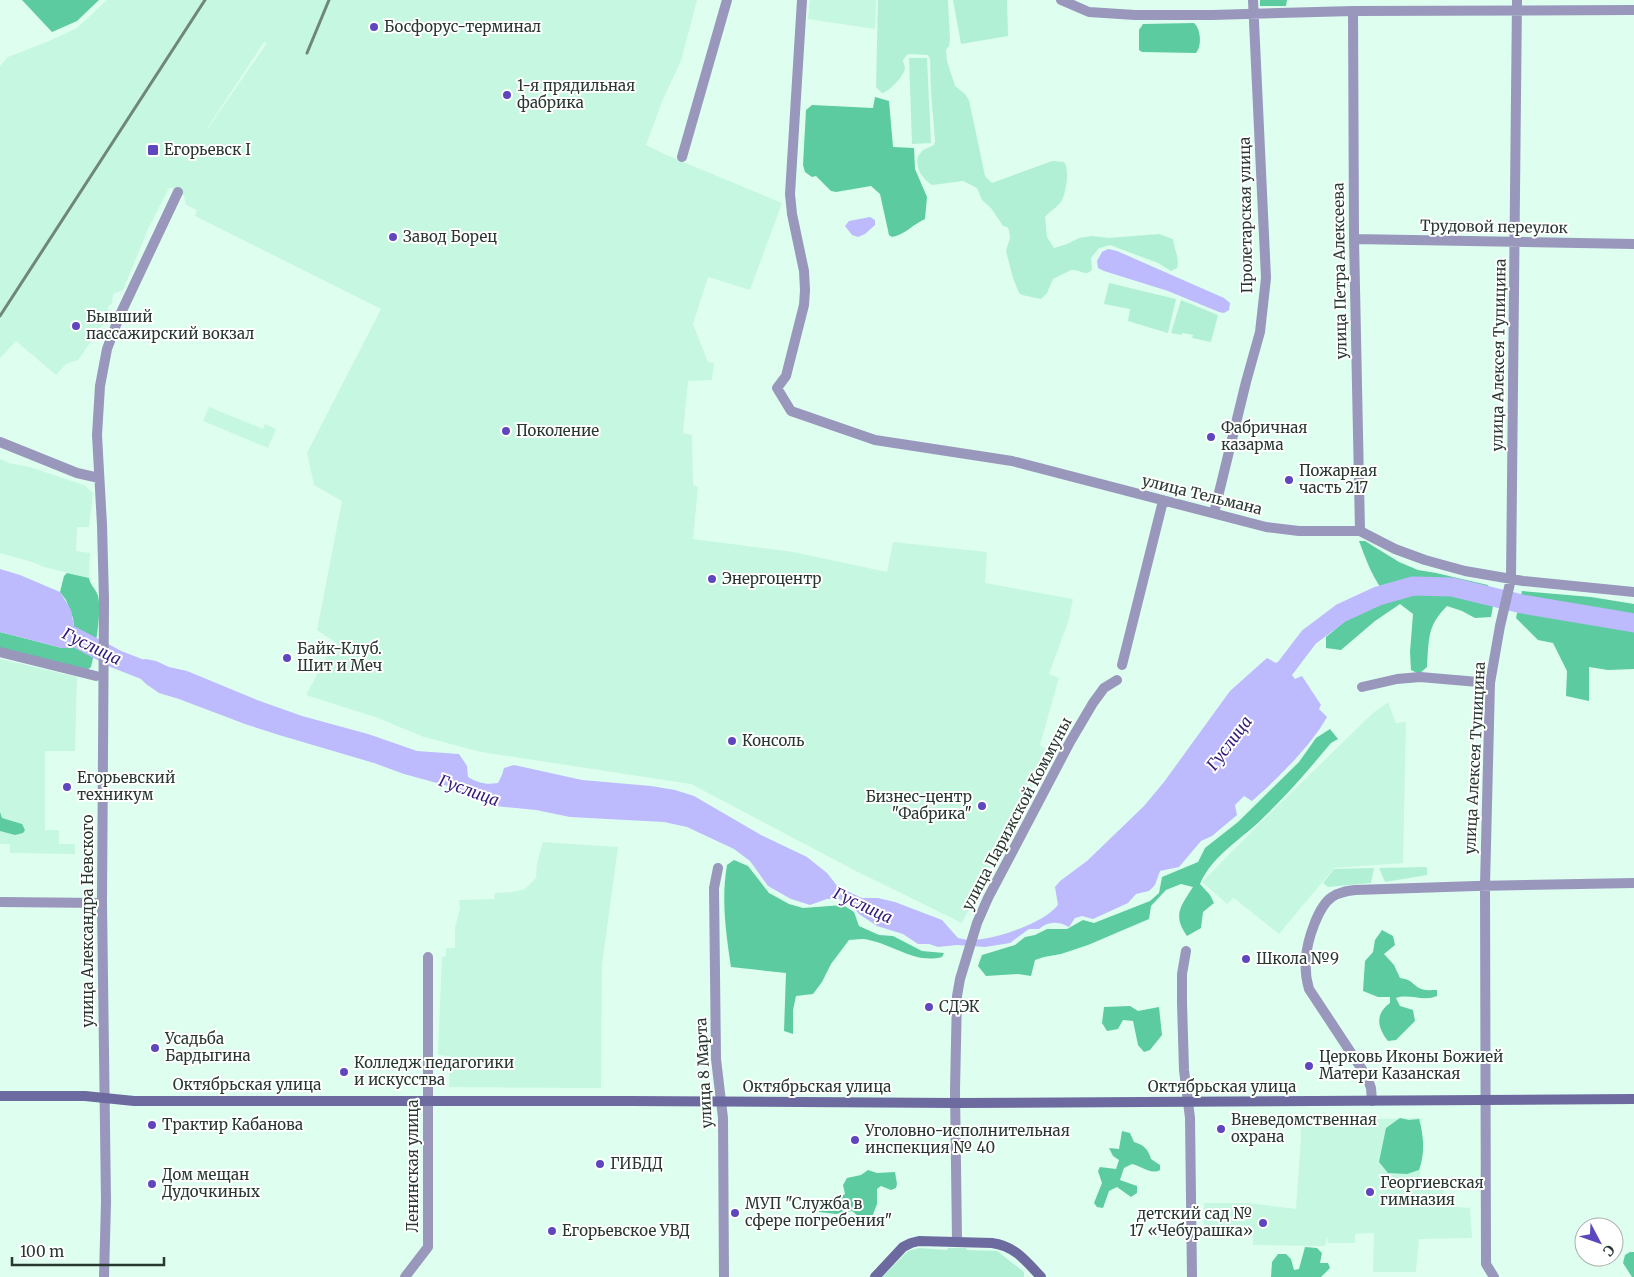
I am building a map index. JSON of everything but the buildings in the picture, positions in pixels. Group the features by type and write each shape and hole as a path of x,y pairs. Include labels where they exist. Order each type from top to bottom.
{"street":[{"path":"682,157 727,0"},
{"name":"улица Тельмана","path":"802,0 790,194 792,214 804,271 805,290 804,305 786,376 777,388 791,411 875,440 1012,461 1266,527 1299,531 1360,531 1395,549 1425,560 1465,570 1511,579 1634,592"},
{"path":"1060,0 1089,12 1135,15 1353,11 1517,5 1634,10"},
{"name":"Пролетарская улица","path":"1214,513 1260,332 1266,278 1253,0"},
{"name":"улица Алексея Тупицина","path":"1494,1277 1486,1264 1485,885 1490,683 1511,579 1517,5"},
{"name":"улица Петра Алексеева","path":"1353,11 1354,239 1360,531"},
{"name":"улица Александра Невского","path":"104,1277 105,1098 100,674 103,636 102,525 97,435 100,386 107,349 119,317 178,192"},
{"name":"Трудовой переулок","path":"1354,239 1634,244"},
{"path":"0,442 77,473 99,478"},
{"path":"1122,665 1163,501"},
{"path":"0,652 100,674"},
{"path":"1362,686 1397,679 1420,677 1490,683"},
{"name":"улица Парижской Коммуны","path":"956,1241 955,1103 957,996 965,964 977,924 988,898 1074,734 1104,688 1117,680"},
{"name":"улица 8 Марта","path":"718,868 714,888 716,1059 721,1102 724,1277"},
{"path":"1372,1101 1371,1088 1367,1076 1309,989 1306,975 1307,947 1324,904 1332,897 1342,892 1355,890 1485,885 1634,883"},
{"path":"0,902 102,903"},
{"path":"1186,951 1182,974 1182,1003 1184,1070 1190,1118 1192,1277"},
{"name":"Ленинская улица","path":"405,1277 428,1248 428,956"},
{"name":"Октябрьская улица","path":"0,1096 85,1096 134,1100 955,1103 1634,1099"},
{"path":"875,1277 908,1244 919,1241 992,1242 1009,1246 1041,1277"}],"shaded area":[{"path":"107,0 697,0 681,61 663,99 646,145 782,203 750,290 708,277 693,324 708,362 714,363 712,380 688,381 683,433 692,435 693,485 698,487 693,539 793,552 887,572 893,542 987,552 985,583 1073,599 1069,619 1049,674 1059,678 1040,745 1050,752 962,923 856,871 691,784 481,752 424,737 378,718 306,695 335,642 317,630 342,501 314,485 307,453 381,309 195,216 197,210 186,205 184,196 169,188 148,229 123,290 113,294 112,303 107,308 111,313 78,360 66,364 56,375 16,341 0,358 0,66 8,57 77,28","holes":["264,42 267,43 208,128"]},
{"path":"810,0 876,0 875,29 808,19"},
{"path":"878,0 948,0 950,40 946,50 947,61 955,86 969,100 985,176 992,183 1052,161 1064,162 1067,175 1062,200 1045,217 1047,237 1054,248 1079,238 1092,236 1109,238 1159,234 1173,239 1177,268 1171,271 1158,263 1110,245 1099,248 1091,258 1092,270 1090,272 1085,273 1071,270 1053,279 1047,293 1041,299 1019,293 1006,251 1010,238 1009,230 1003,226 991,208 982,200 977,188 963,181 932,185 922,176 918,169 918,156 923,150 934,145 935,141 930,59 928,55 908,54 903,60 904,71 896,83 889,90 882,93 876,87"},
{"path":"953,0 1007,0 1008,36 961,44"},
{"path":"909,58 927,58 931,143 912,144"},
{"path":"1109,283 1176,299 1168,333 1128,321 1130,309 1104,304"},
{"path":"1181,300 1218,315 1211,342 1192,338 1193,335 1171,333"},
{"path":"209,407 263,429 265,424 276,429 268,448 203,421"},
{"path":"0,459 84,485 93,493 89,527 77,527 76,551 90,553 89,578 44,567 0,553"},
{"path":"0,659 77,677 75,751 45,751 45,830 59,830 59,844 75,844 75,854 10,853 10,844 0,844"},
{"path":"1388,702 1396,723 1406,722 1403,863 1334,868 1279,934 1234,898 1227,904 1202,882 1373,713"},
{"path":"543,842 618,847 602,965 601,1088 449,1087 450,1056 438,1055 442,957 446,956 446,948 455,948 455,928 460,908 459,900 494,899 495,893 525,889 536,878 537,863"},
{"path":"1427,867 1427,875 1385,882 1379,868"},
{"path":"1374,868 1371,883 1328,887 1323,883 1334,869"},
{"name":"Георгиевская гимназия","path":"1422,1118 1420,1178 1443,1179 1444,1206 1470,1208 1472,1238 1419,1239 1416,1272 1373,1272 1374,1233 1355,1234 1355,1243 1328,1243 1327,1236 1325,1246 1253,1245 1253,1234 1204,1233 1204,1203 1248,1203 1296,1209 1301,1137 1300,1121"},
{"path":"919,1248 947,1250 948,1248 966,1248 967,1250 997,1251 1024,1272 1024,1277 882,1277 908,1251"}],"green space":[{"path":"22,0 99,0 77,21 52,32"},
{"path":"1260,0 1287,0 1286,6 1260,6"},
{"path":"1194,23 1200,38 1196,53 1142,52 1139,50 1139,30 1143,24"},
{"path":"875,97 889,101 893,147 914,148 915,169 927,197 925,219 901,234 892,237 889,235 880,194 871,186 836,192 831,191 816,176 812,177 805,172 803,165 806,110 812,105 873,108"},
{"path":"1359,541 1365,541 1399,562 1418,570 1488,585 1493,606 1491,617 1475,618 1447,606 1440,613 1432,627 1427,667 1419,674 1411,670 1410,652 1413,614 1400,604 1375,621 1341,650 1326,648 1326,637 1355,613 1388,597 1374,577"},
{"path":"67,573 89,578 98,596 99,621 91,667 87,670 0,649 0,632 62,648 81,633 74,627 73,618 66,600 60,592 64,576"},
{"path":"1522,591 1591,597 1634,604 1634,669 1608,670 1589,667 1589,701 1566,696 1567,671 1553,643 1538,640 1516,618"},
{"path":"1330,729 1338,739 1331,743 1275,807 1220,855 1205,874 1200,884 1210,895 1214,903 1203,912 1201,928 1187,936 1182,929 1179,916 1180,911 1193,887 1181,884 1166,890 1151,906 1149,919 1088,945 1035,960 1031,976 1018,974 986,976 978,966 982,955 1015,945 1025,937 1035,935 1047,929 1067,929 1083,920 1094,923 1150,901 1159,893 1162,877 1198,862 1205,848 1238,822 1299,762 1316,738"},
{"path":"0,812 2,818 22,824 25,830 23,833 15,835 0,831"},
{"path":"734,860 748,866 769,893 789,904 803,908 843,905 854,912 859,926 879,935 893,936 922,951 944,953 942,957 923,958 867,939 849,940 831,964 822,982 813,994 796,996 793,1010 793,1034 784,1031 786,973 731,967 724,891 727,865"},
{"path":"1382,930 1393,936 1395,945 1384,954 1394,965 1400,978 1409,980 1421,989 1437,990 1437,996 1432,998 1406,996 1396,998 1400,1006 1413,1010 1415,1021 1396,1040 1388,1041 1379,1021 1385,1007 1390,1003 1390,997 1378,997 1363,991 1365,961 1373,952 1375,940"},
{"path":"1130,1006 1138,1011 1159,1007 1162,1035 1150,1050 1144,1052 1138,1045 1133,1021 1123,1020 1118,1029 1107,1031 1102,1023 1104,1007"},
{"path":"1400,1118 1409,1120 1419,1119 1423,1138 1423,1151 1419,1170 1407,1174 1388,1173 1379,1162 1386,1128"},
{"path":"1122,1131 1130,1133 1134,1142 1145,1148 1151,1159 1160,1165 1160,1170 1150,1171 1132,1164 1124,1168 1120,1180 1137,1186 1137,1193 1131,1197 1117,1187 1109,1191 1103,1208 1097,1207 1094,1203 1102,1183 1098,1171 1100,1167 1116,1169 1119,1160 1113,1156 1109,1148 1119,1149"},
{"path":"868,1170 877,1173 895,1172 897,1184 896,1188 891,1190 881,1186 877,1189 877,1204 871,1220 863,1220 852,1211 836,1214 819,1212 819,1204 823,1201 845,1194 843,1185 847,1178 861,1175"},
{"path":"1305,1247 1317,1248 1322,1253 1320,1263 1328,1263 1330,1268 1321,1277 1271,1277 1272,1262 1278,1254 1286,1254 1291,1259 1294,1270 1299,1269"},
{"path":"1634,1252 1634,1277 1632,1277 1624,1265 1625,1255"}],"water":[{"path":"870,217 875,220 875,225 865,234 858,237 852,235 845,226 849,221"},
{"path":"1108,249 1117,251 1224,298 1230,303 1229,310 1224,313 1219,312 1168,291 1098,268 1097,261 1102,252"},
{"path":"0,569 20,575 60,592 71,610 74,627 82,636 78,646 62,648 0,632"},
{"path":"1267,658 1276,663 1284,658 1295,668 1291,674 1295,679 1302,676 1321,705 1319,709 1327,717 1303,751 1252,801 1244,796 1235,805 1237,815 1212,836 1201,841 1179,867 1160,871 1155,885 1149,891 1136,894 1128,903 1093,919 1082,916 1075,918 1069,927 1050,923 1039,929 1029,929 1010,943 985,947 957,945 938,947 929,944 918,944 903,934 877,926 859,914 852,906 839,899 827,899 810,905 791,899 768,886 750,861 734,849 687,827 664,822 570,817 536,810 495,806 482,798 459,789 404,774 245,724 159,693 134,672 129,662 146,659 156,661 169,667 187,671 302,716 368,734 417,751 459,754 467,766 468,777 482,783 498,783 504,768 514,765 582,780 651,786 675,790 694,796 761,835 807,857 827,873 838,887 862,898 878,898 895,902 942,920 958,938 973,940 994,937 1019,929 1051,912 1058,905 1055,887 1060,881 1087,861 1144,806 1164,782 1230,691"}],"waterway":[{"name":"Гуслица","path":"1274,683 1309,637 1341,613 1378,596 1413,586 1452,587 1522,604 1634,623"},
{"name":"Гуслица","path":"59,629 116,659 154,674"}],"railway":[{"path":"0,316 205,0"},
{"path":"307,53 329,0"}],"place":[{"name":"Босфорус-терминал","path":"374,27"},
{"name":"1-я прядильная фабрика","path":"507,95"},
{"name":"Егорьевск I","path":"153,150"},
{"name":"Завод Борец","path":"393,237"},
{"name":"Бывший пассажирский вокзал","path":"76,326"},
{"name":"Поколение","path":"506,431"},
{"name":"Фабричная казарма","path":"1211,437"},
{"name":"Пожарная часть 217","path":"1289,480"},
{"name":"Энергоцентр","path":"712,579"},
{"name":"Байк-Клуб. Шит и Меч","path":"287,658"},
{"name":"Консоль","path":"732,741"},
{"name":"Егорьевский техникум","path":"67,787"},
{"name":"Бизнес-центр \"Фабрика\"","path":"982,806"},
{"name":"Школа №9","path":"1246,959"},
{"name":"СДЭК","path":"929,1007"},
{"name":"Усадьба Бардыгина","path":"155,1048"},
{"name":"Церковь Иконы Божией Матери Казанская","path":"1309,1066"},
{"name":"Колледж педагогики и искусства","path":"344,1072"},
{"name":"Трактир Кабанова","path":"152,1125"},
{"name":"Вневедомственная охрана","path":"1221,1129"},
{"name":"Уголовно-исполнительная инспекция № 40","path":"855,1140"},
{"name":"ГИБДД","path":"600,1164"},
{"name":"Дом мещан Дудочкиных","path":"152,1184"},
{"name":"Георгиевская гимназия","path":"1370,1192"},
{"name":"МУП \"Служба в сфере погребения\"","path":"735,1213"},
{"name":"детский сад № 17 «Чебурашка»","path":"1263,1223"},
{"name":"Егорьевское УВД","path":"552,1231"}]}
